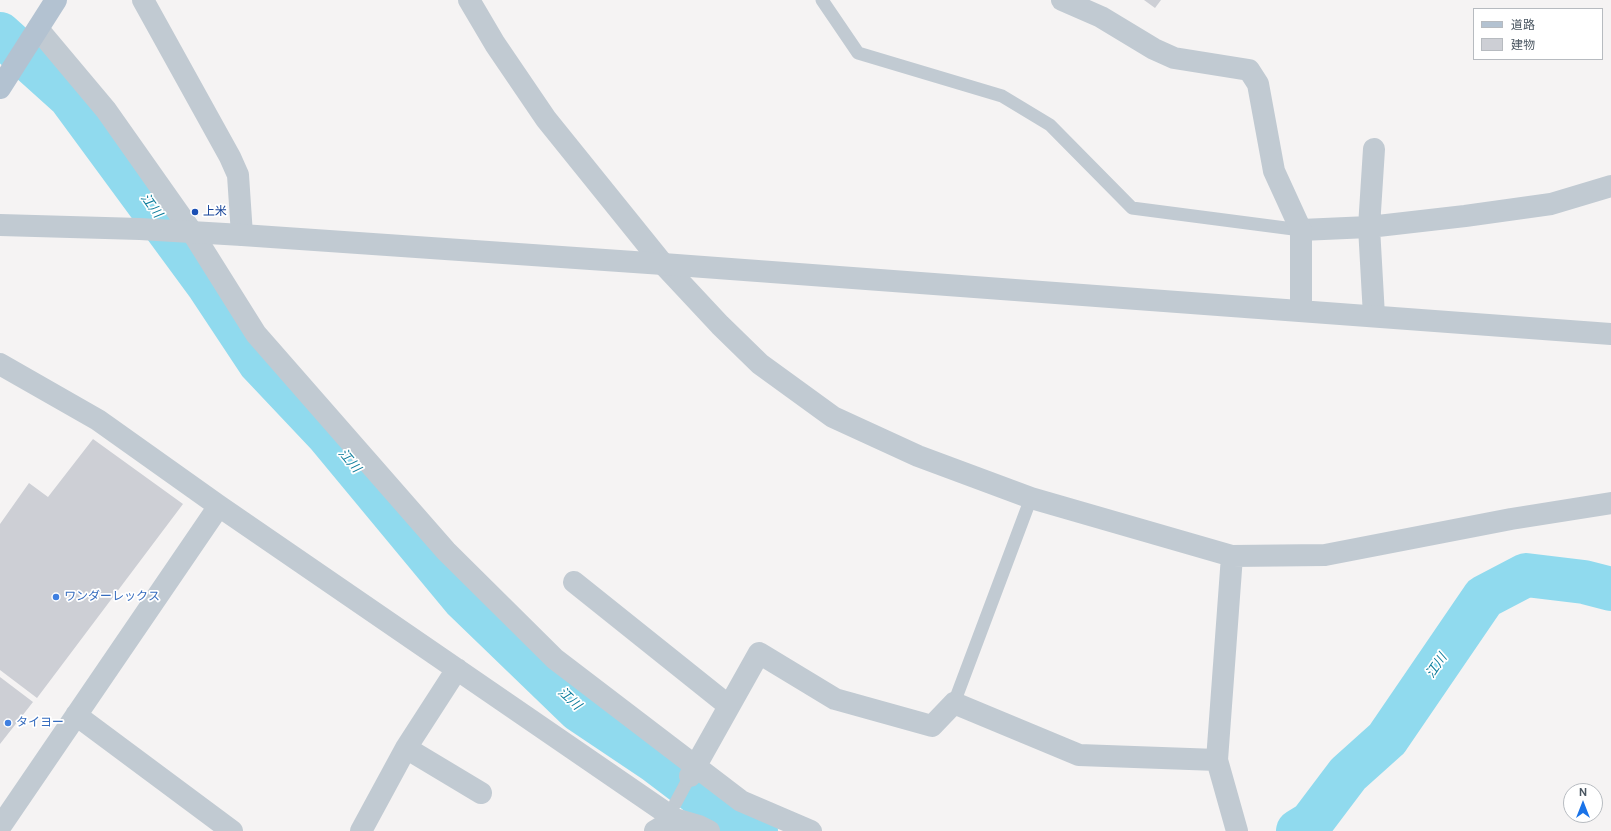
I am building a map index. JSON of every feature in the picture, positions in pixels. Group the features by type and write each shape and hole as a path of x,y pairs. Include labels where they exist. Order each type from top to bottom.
{"main road":[{"path":"5,80 56,0"}],"street":[{"path":"143,0 230,157 238,175 242,235"},
{"path":"468,0 495,44 546,119 662,264 720,325 760,364 832,417 918,456 1031,498 1232,556 1325,555 1511,519 1611,503"},
{"path":"1062,0 1101,17 1154,49 1174,58 1249,70 1258,84 1274,171 1301,230 1301,311"},
{"path":"35,34 106,110 256,334 446,551 555,659 693,771 741,801 810,831"},
{"path":"1374,149 1370,227 1374,316"},
{"path":"1301,230 1370,227 1551,204 1611,186"},
{"path":"0,225 140,229 242,235 662,264 1611,334"},
{"path":"0,364 98,420 219,506 457,669 675,812 709,831"},
{"path":"0,827 219,506"},
{"path":"1232,556 1217,760 1236,831"},
{"path":"574,582 729,706"},
{"path":"693,771 759,652 834,699 932,726 954,703 1079,755 1217,760"},
{"path":"361,831 406,748 457,669"},
{"path":"76,715 232,831"},
{"path":"406,748 480,793"},
{"path":"655,831 675,812"}],"lane":[{"path":"822,0 858,53 1002,96 1050,126 1132,208 1301,230"},
{"path":"954,703 1031,498"},
{"path":"675,812 693,771"}],"building":[{"path":"1144,0 1161,0 1155,8"},
{"name":"ワンダーレックス","path":"93,439 183,504 37,698 0,670 0,524 29,483 48,497"},
{"name":"タイヨー","path":"0,677 33,702 0,744"}],"waterway":[{"name":"江川","path":"0,34 70,97 209,286 260,363 328,435 464,599 579,710 655,761 729,817 756,831"},
{"name":"江川","path":"1298,831 1311,823 1348,774 1387,739 1484,597 1526,575 1584,582 1611,589"}],"place":[{"name":"上米","path":"195,212"},
{"name":"ワンダーレックス","path":"56,597"},
{"name":"タイヨー","path":"8,723"}]}
